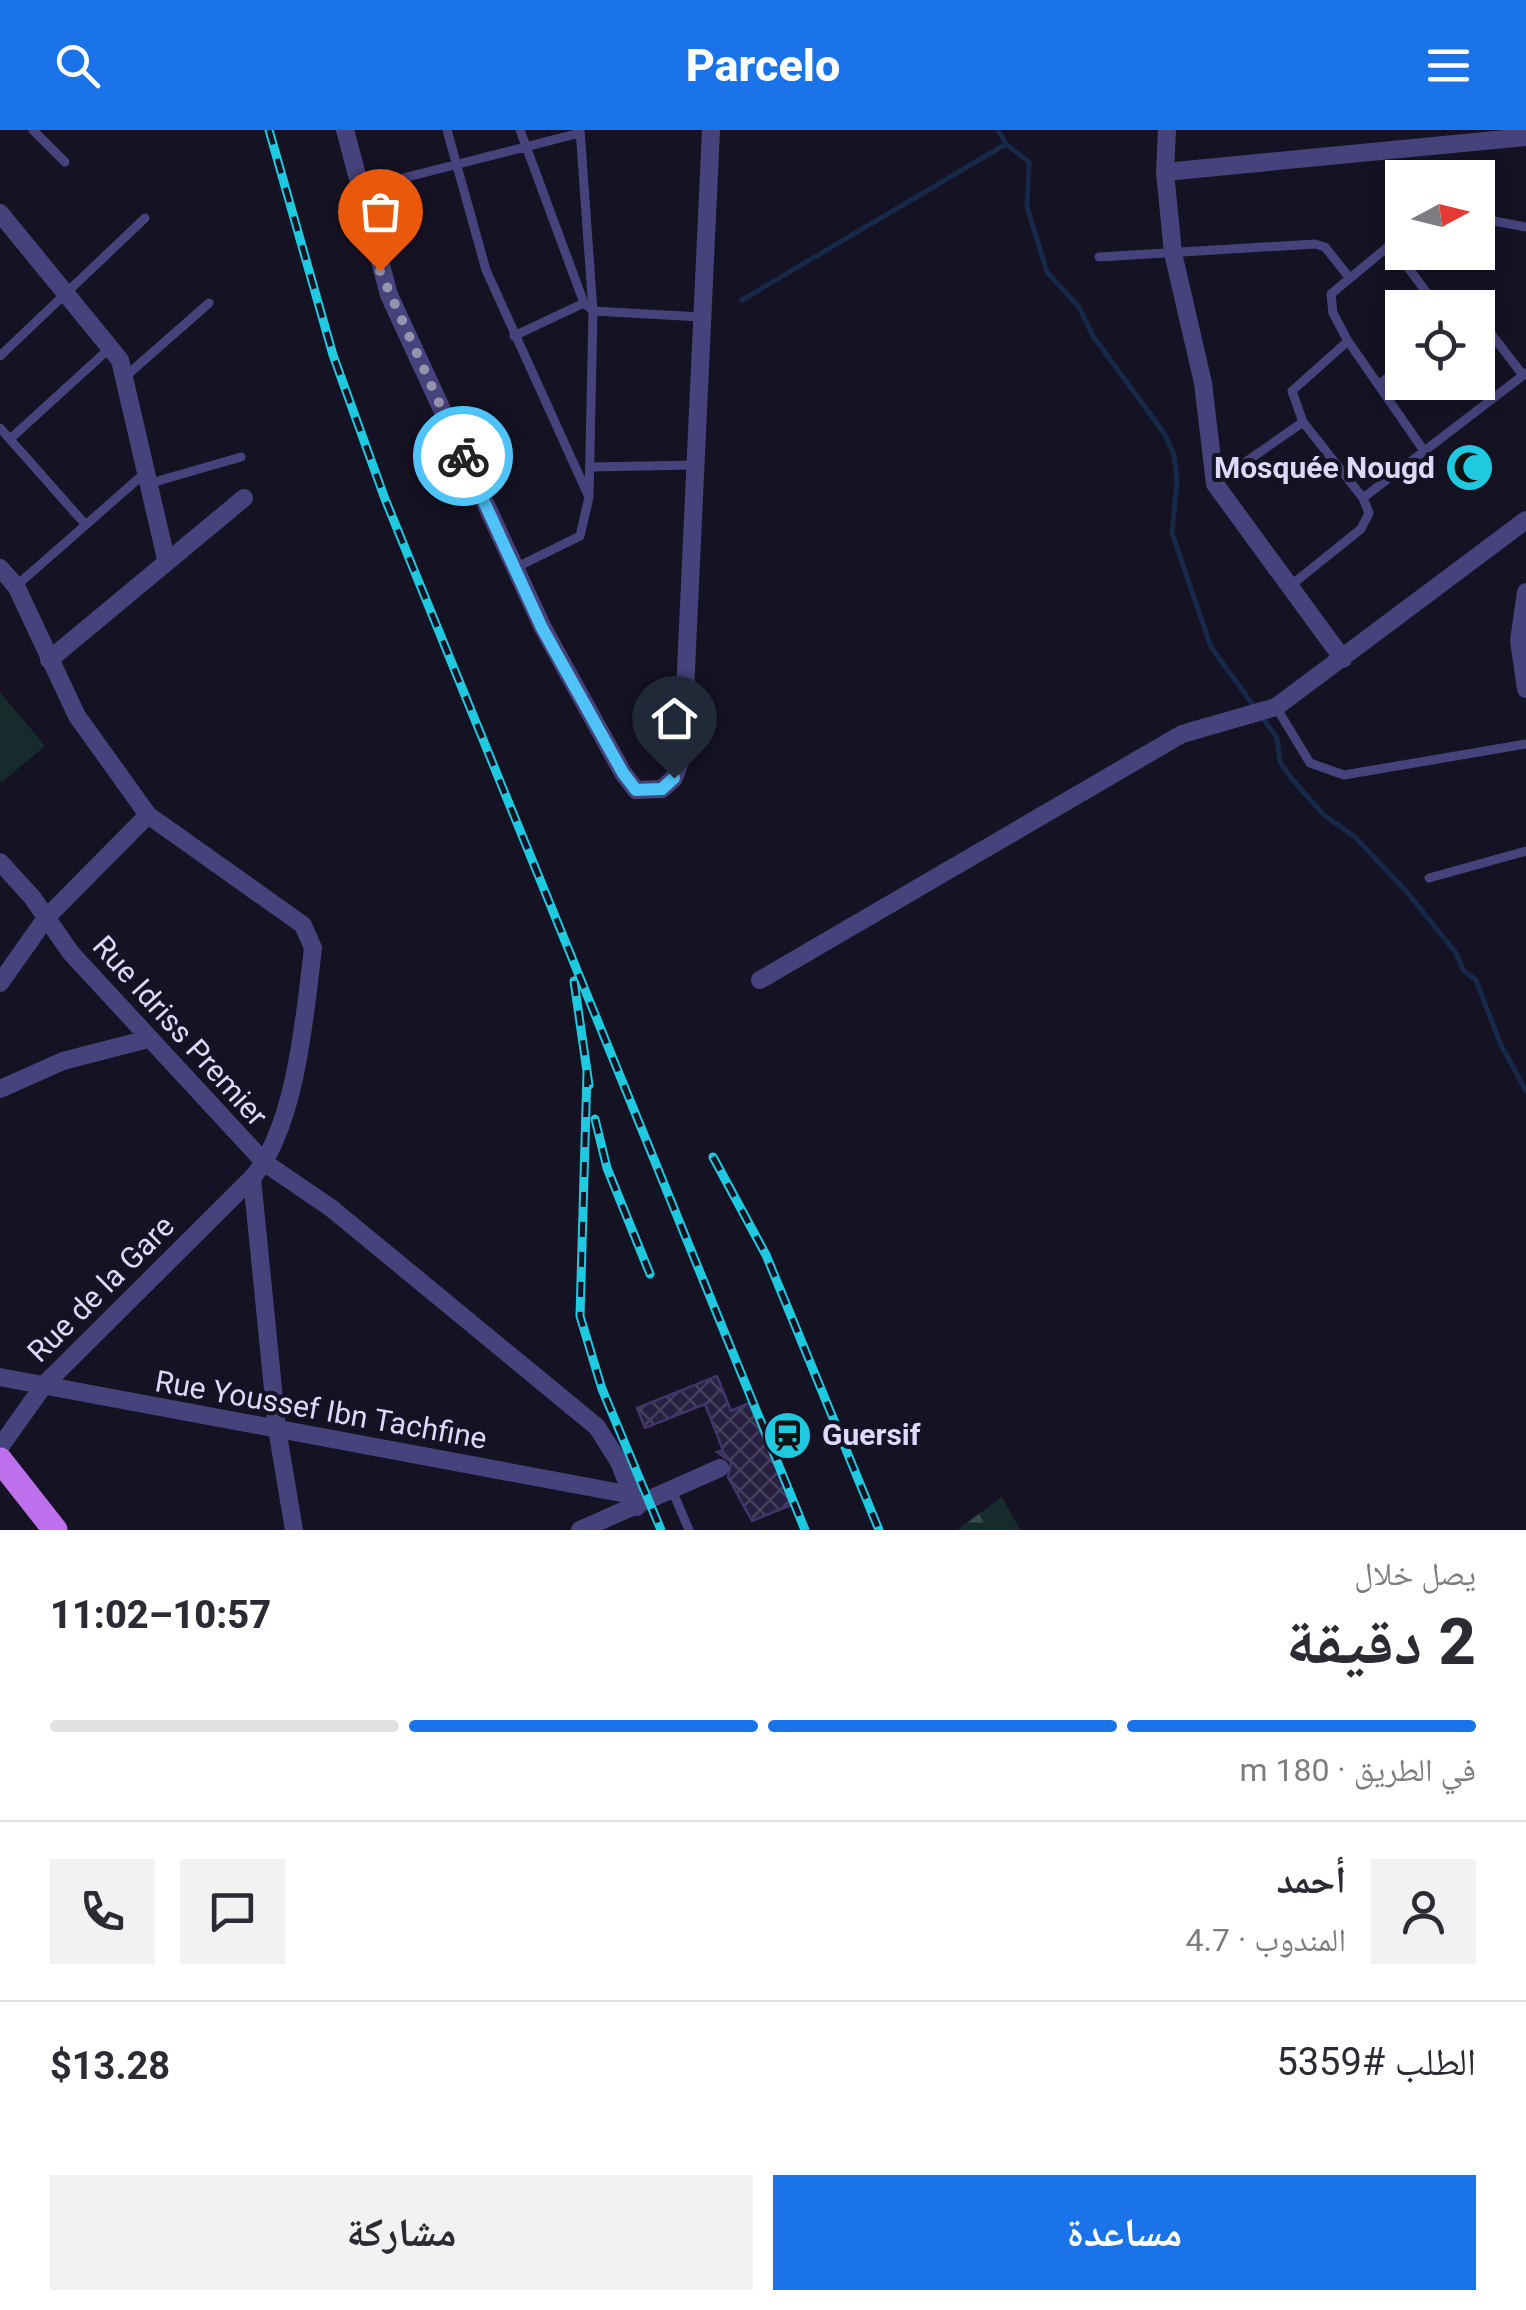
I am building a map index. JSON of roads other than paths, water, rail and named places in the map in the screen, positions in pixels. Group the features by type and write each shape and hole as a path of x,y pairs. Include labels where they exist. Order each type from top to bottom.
{"main road":[{"path":"0,1460 55,1530"}],"street":[{"path":"345,130 388,295 542,628 636,790 662,789 674,778 682,756 711,130"},
{"path":"1166,130 1165,172 1173,253 1204,383 1215,484 1343,659"},
{"path":"1165,172 1526,137"},
{"path":"4,225 68,292 112,346 126,376 166,560"},
{"path":"50,660 244,498"},
{"path":"760,980 1182,734 1276,707 1526,520"},
{"path":"0,568 16,586 76,716 148,815 302,924 310,935 313,948 294,1066 265,1163 331,1208 597,1426 634,1501"},
{"path":"1526,592 1526,689"},
{"path":"0,983 46,918 148,815"},
{"name":"Rue Idriss Premier","path":"0,862 148,1039 265,1163 252,1178 276,1429 294,1530"},
{"path":"0,1088 63,1061 148,1039"},
{"name":"Rue de la Gare","path":"0,1447 44,1384 252,1178"},
{"path":"72,1356 75,1376 84,1395"},
{"name":"Rue Youssef Ibn Tachfine","path":"0,1377 634,1501"},
{"path":"580,1530 634,1501 672,1490 720,1468"}],"lane":[{"path":"33,130 65,162"},
{"path":"447,130 477,246 514,336 590,497"},
{"path":"520,130 584,303 593,311 701,317"},
{"path":"360,189 580,132 593,311 590,497 580,536 515,568"},
{"path":"0,356 145,218"},
{"path":"1495,221 1526,227"},
{"path":"1099,257 1321,244 1348,276"},
{"path":"1385,246 1348,276 1329,300 1348,341 1422,448"},
{"path":"126,376 209,303"},
{"path":"514,336 584,303"},
{"path":"0,333 11,344"},
{"path":"1363,498 1422,448 1524,374 1495,337"},
{"path":"1290,586 1361,530 1369,513 1363,498 1303,422 1292,400 1296,384 1348,341"},
{"path":"10,439 112,346"},
{"path":"1380,384 1385,380"},
{"path":"1215,484 1303,422"},
{"path":"0,428 85,524"},
{"path":"16,586 85,524 149,477 241,457"},
{"path":"590,467 695,464"},
{"path":"1276,707 1310,762 1344,775 1446,762 1526,744"},
{"path":"1429,878 1526,851"},
{"path":"672,1490 689,1530"}],"waterway":[{"path":"998,130 1006,144 1029,162 1027,207 1047,272 1079,307 1093,336 1164,433 1174,455 1177,481 1172,533 1211,647 1277,738 1280,762 1291,778 1324,815 1356,838 1407,892 1456,953 1463,970 1476,980 1500,1043 1526,1091"},
{"path":"742,300 1006,144"}],"railway":[{"path":"269,130 333,355 385,499 805,1530"},
{"path":"574,981 589,1085"},
{"path":"587,1072 580,1316 602,1389 661,1530"},
{"path":"595,1119 607,1168 650,1274"},
{"path":"713,1157 766,1255 879,1530"}],"place":[{"name":"Mosquée Nougd","path":"1470,468"},
{"name":"Guersif","path":"787,1435"}]}
